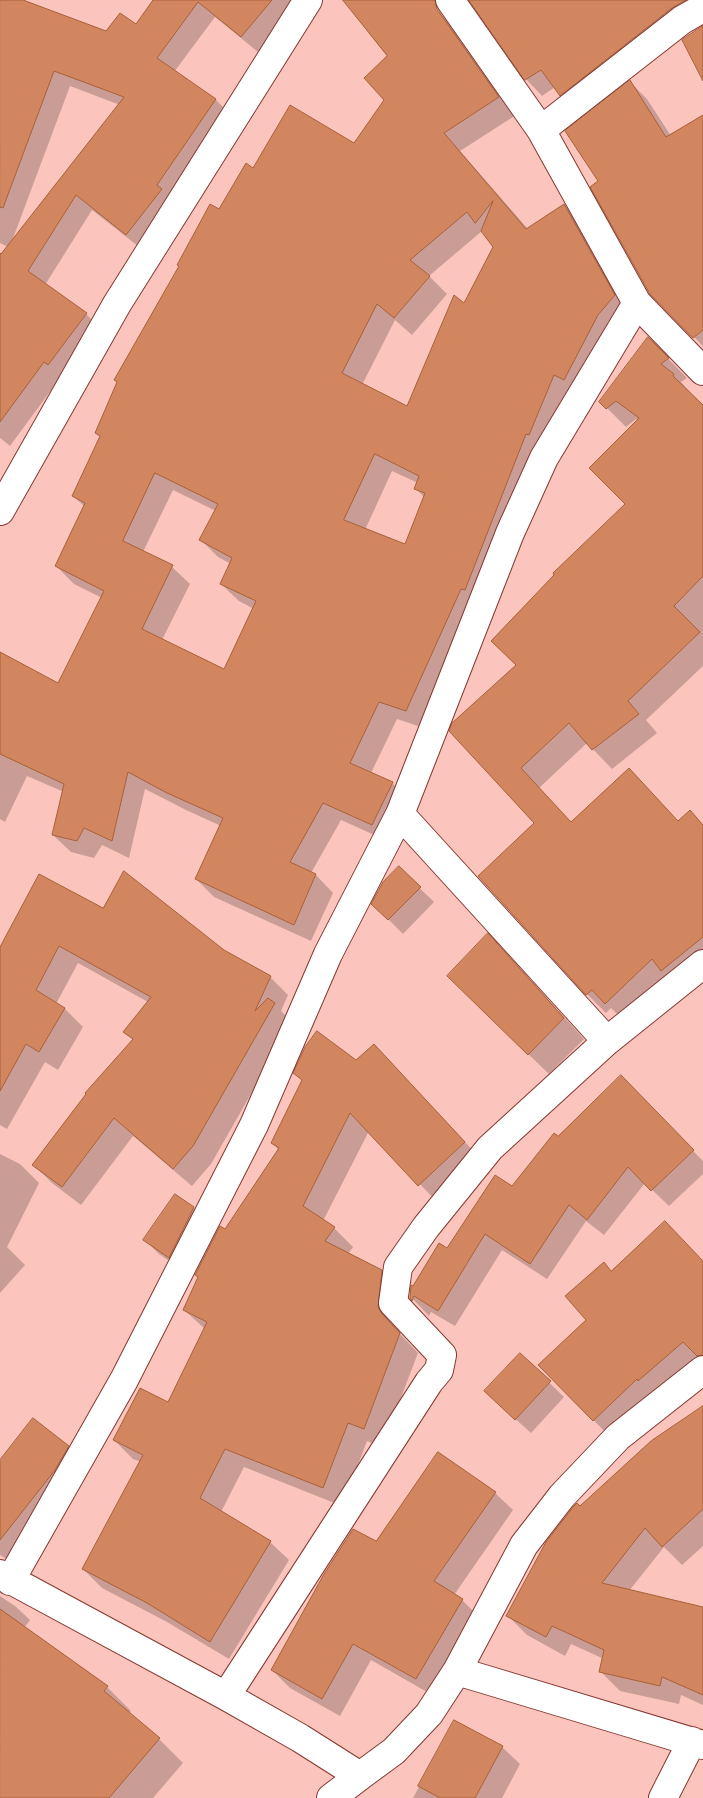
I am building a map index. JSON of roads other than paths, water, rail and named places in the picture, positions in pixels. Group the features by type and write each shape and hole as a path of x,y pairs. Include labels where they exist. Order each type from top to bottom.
{"street":[{"path":"0,511 117,304 308,0"},
{"path":"450,0 541,130 637,303 703,371"},
{"path":"541,130 682,20 703,8"},
{"path":"360,1776 300,1738 226,1696 5,1578 124,1380 249,1134 328,954 400,814 510,533 544,458 637,303"},
{"path":"400,814 607,1042"},
{"path":"226,1696 429,1382 440,1370 442,1355 393,1303 398,1267 426,1227 490,1148 607,1042 703,964"},
{"path":"331,1798 394,1751 429,1714 457,1671 524,1545 562,1496 618,1437 703,1370"},
{"path":"457,1671 698,1743 663,1798"}]}
